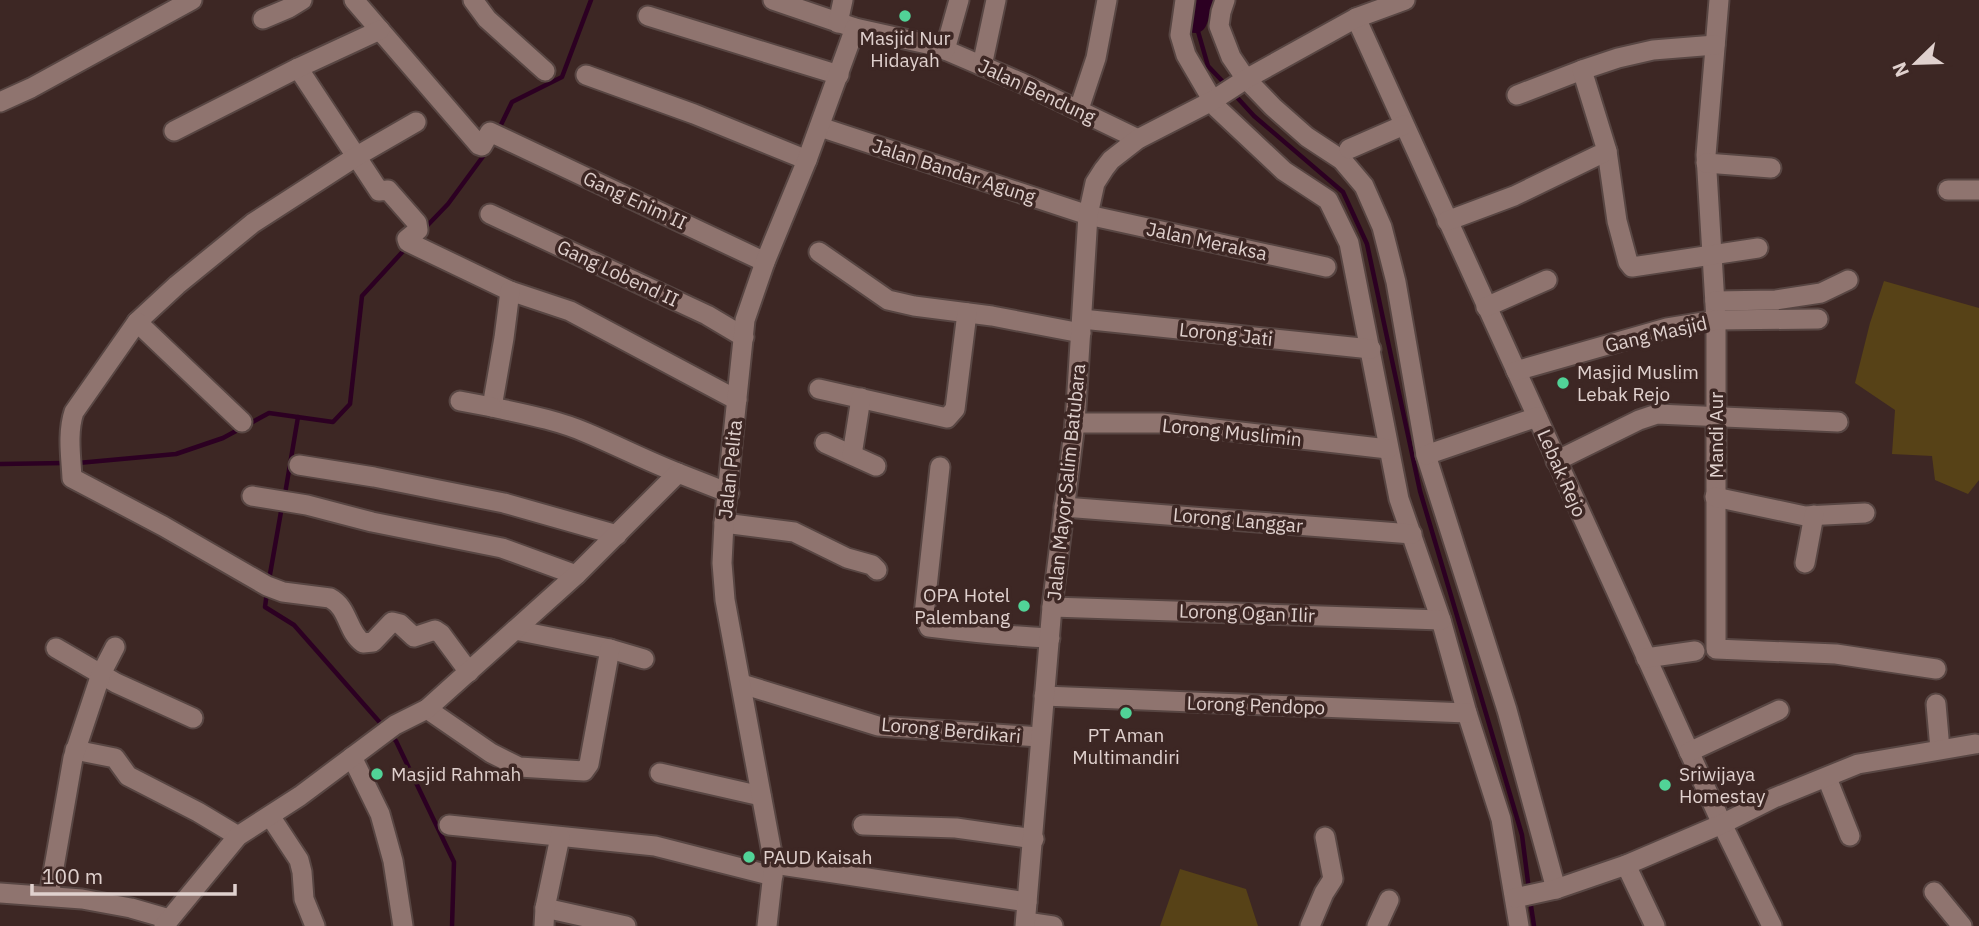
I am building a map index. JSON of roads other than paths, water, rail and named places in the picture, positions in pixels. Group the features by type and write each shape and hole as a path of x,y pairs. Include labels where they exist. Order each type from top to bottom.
{"street":[{"path":"0,102 31,88 192,0"},
{"path":"263,19 302,0"},
{"path":"174,131 380,30 354,0"},
{"path":"473,0 487,19 545,71"},
{"name":"Jalan Bendung","path":"773,0 847,25 944,50 1079,109 1138,139"},
{"name":"Jalan Pelita","path":"766,926 774,870 742,684 724,600 724,523 745,320 765,262 839,75 847,25 844,0"},
{"path":"944,50 959,0"},
{"path":"982,66 996,0"},
{"path":"1079,109 1096,58 1107,0"},
{"path":"1185,0 1180,35 1186,55 1224,117 1244,132 1284,171 1328,200 1349,243 1399,499 1441,620 1501,819 1517,898 1519,926"},
{"path":"1225,0 1220,12 1219,26 1231,57 1244,80 1307,137 1342,160 1364,186 1382,227 1396,282 1426,455 1507,710 1551,891"},
{"name":"Mandi Aur","path":"1719,0 1706,163 1716,311 1716,649 1836,654 1936,669"},
{"path":"1244,80 1356,18 1401,1"},
{"path":"648,16 839,75"},
{"name":"Lebak Rejo","path":"1356,18 1689,752 1772,926"},
{"name":"Gang Enim II","path":"380,30 479,145 482,146 489,133 498,136 765,262"},
{"path":"1517,94 1618,58 1653,50 1715,45"},
{"path":"298,68 379,191 387,189 417,223 418,230 407,239 415,246 510,291 570,311 737,400"},
{"path":"1582,70 1607,151 1617,220 1630,265 1636,267 1758,247"},
{"path":"586,75 694,114 807,160"},
{"name":"Jalan Mayor Salim Batubara","path":"1026,924 1052,607 1075,423 1088,215 1095,183 1111,160 1138,139 1215,99 1244,80"},
{"path":"416,122 357,156 244,229 137,322 74,412 71,422 72,469 267,586 283,592 330,598 337,602 342,606 357,638 363,643 373,642 392,622 400,624 414,637 435,630 441,634 469,672"},
{"path":"1349,149 1404,125"},
{"name":"Jalan Bandar Agung","path":"820,127 1088,215"},
{"path":"1447,221 1514,197 1607,151"},
{"path":"1706,163 1771,167"},
{"path":"1948,190 1979,190"},
{"name":"Gang Lobend II","path":"490,214 707,315 744,337"},
{"name":"Jalan Meraksa","path":"1088,215 1326,267"},
{"name":"Lorong Jati","path":"819,252 888,300 914,306 1082,326 1371,349"},
{"path":"1486,307 1547,280"},
{"path":"1716,311 1821,293 1848,280"},
{"path":"492,407 510,291"},
{"path":"1716,311 1818,319"},
{"name":"Gang Masjid","path":"1516,371 1667,328 1716,311"},
{"path":"819,389 947,418 955,409 967,313"},
{"path":"137,322 242,422"},
{"path":"852,455 861,398"},
{"path":"460,401 534,416 585,432 638,458 729,493"},
{"path":"1556,460 1657,414 1838,422"},
{"path":"1426,455 1537,417"},
{"name":"Lorong Muslimin","path":"1075,423 1162,423 1388,449"},
{"path":"825,443 876,466"},
{"path":"299,465 504,503 617,535"},
{"path":"940,467 924,615 926,624 929,627 988,635 1050,638"},
{"path":"0,893 82,899 131,908 168,924 238,836 271,816 390,728 427,709 576,575 678,473"},
{"path":"252,496 307,505 372,522 502,548 576,575"},
{"path":"1715,497 1805,516 1865,513"},
{"name":"Lorong Langgar","path":"1064,506 1412,534"},
{"path":"1805,564 1814,516"},
{"path":"724,523 794,532 847,558 872,565 877,570"},
{"name":"Lorong Ogan Ilir","path":"1052,607 1441,620"},
{"path":"515,630 610,649 644,659"},
{"path":"49,896 75,750 101,674 115,647"},
{"path":"56,648 101,674 193,718"},
{"path":"427,709 491,753 519,766 584,771 589,764 610,649"},
{"path":"1646,657 1695,651"},
{"name":"Lorong Berdikari","path":"742,684 878,726 1040,737"},
{"name":"Lorong Pendopo","path":"1044,696 1467,713"},
{"path":"1936,704 1940,749"},
{"path":"1689,752 1779,710"},
{"path":"1517,898 1551,891 1626,865 1722,824 1774,798 1858,764 1975,744"},
{"path":"75,750 115,758 128,776 238,836"},
{"path":"352,757 380,814 393,861 402,926"},
{"path":"660,773 761,796"},
{"path":"1827,778 1850,836"},
{"path":"271,816 299,860 304,899 316,926"},
{"path":"449,825 655,846 774,870 1027,902"},
{"path":"863,825 956,828 1034,839"},
{"path":"559,837 545,917 626,926"},
{"path":"1310,926 1324,893 1333,880 1325,837"},
{"path":"1626,865 1655,926"},
{"path":"1934,892 1962,926"},
{"path":"1377,926 1389,900"},
{"path":"1026,924 1053,926"}],"waterway":[{"path":"498,131 512,102 562,77 591,0"},
{"path":"1195,21 1203,0"},
{"path":"1195,21 1208,66 1227,86"},
{"path":"1233,93 1254,116 1343,192 1367,244 1420,491 1522,835 1529,890"},
{"path":"424,229 448,204 487,151"},
{"path":"78,463 176,454 223,438 269,413 333,422 350,404 362,296 406,248"},
{"path":"285,494 298,417"},
{"path":"0,464 66,463"},
{"path":"269,580 282,506"},
{"path":"267,592 265,607 294,625 383,726"},
{"path":"391,736 396,741 454,862 452,926"},
{"path":"1530,899 1534,926"}],"place":[{"name":"Masjid Nur Hidayah","path":"905,16"},
{"name":"Masjid Muslim Lebak Rejo","path":"1563,383"},
{"name":"OPA Hotel Palembang","path":"1024,606"},
{"name":"PT Aman Multimandiri","path":"1126,713"},
{"name":"Masjid Rahmah","path":"377,774"},
{"name":"Sriwijaya Homestay","path":"1665,785"},
{"name":"PAUD Kaisah","path":"749,857"}]}
